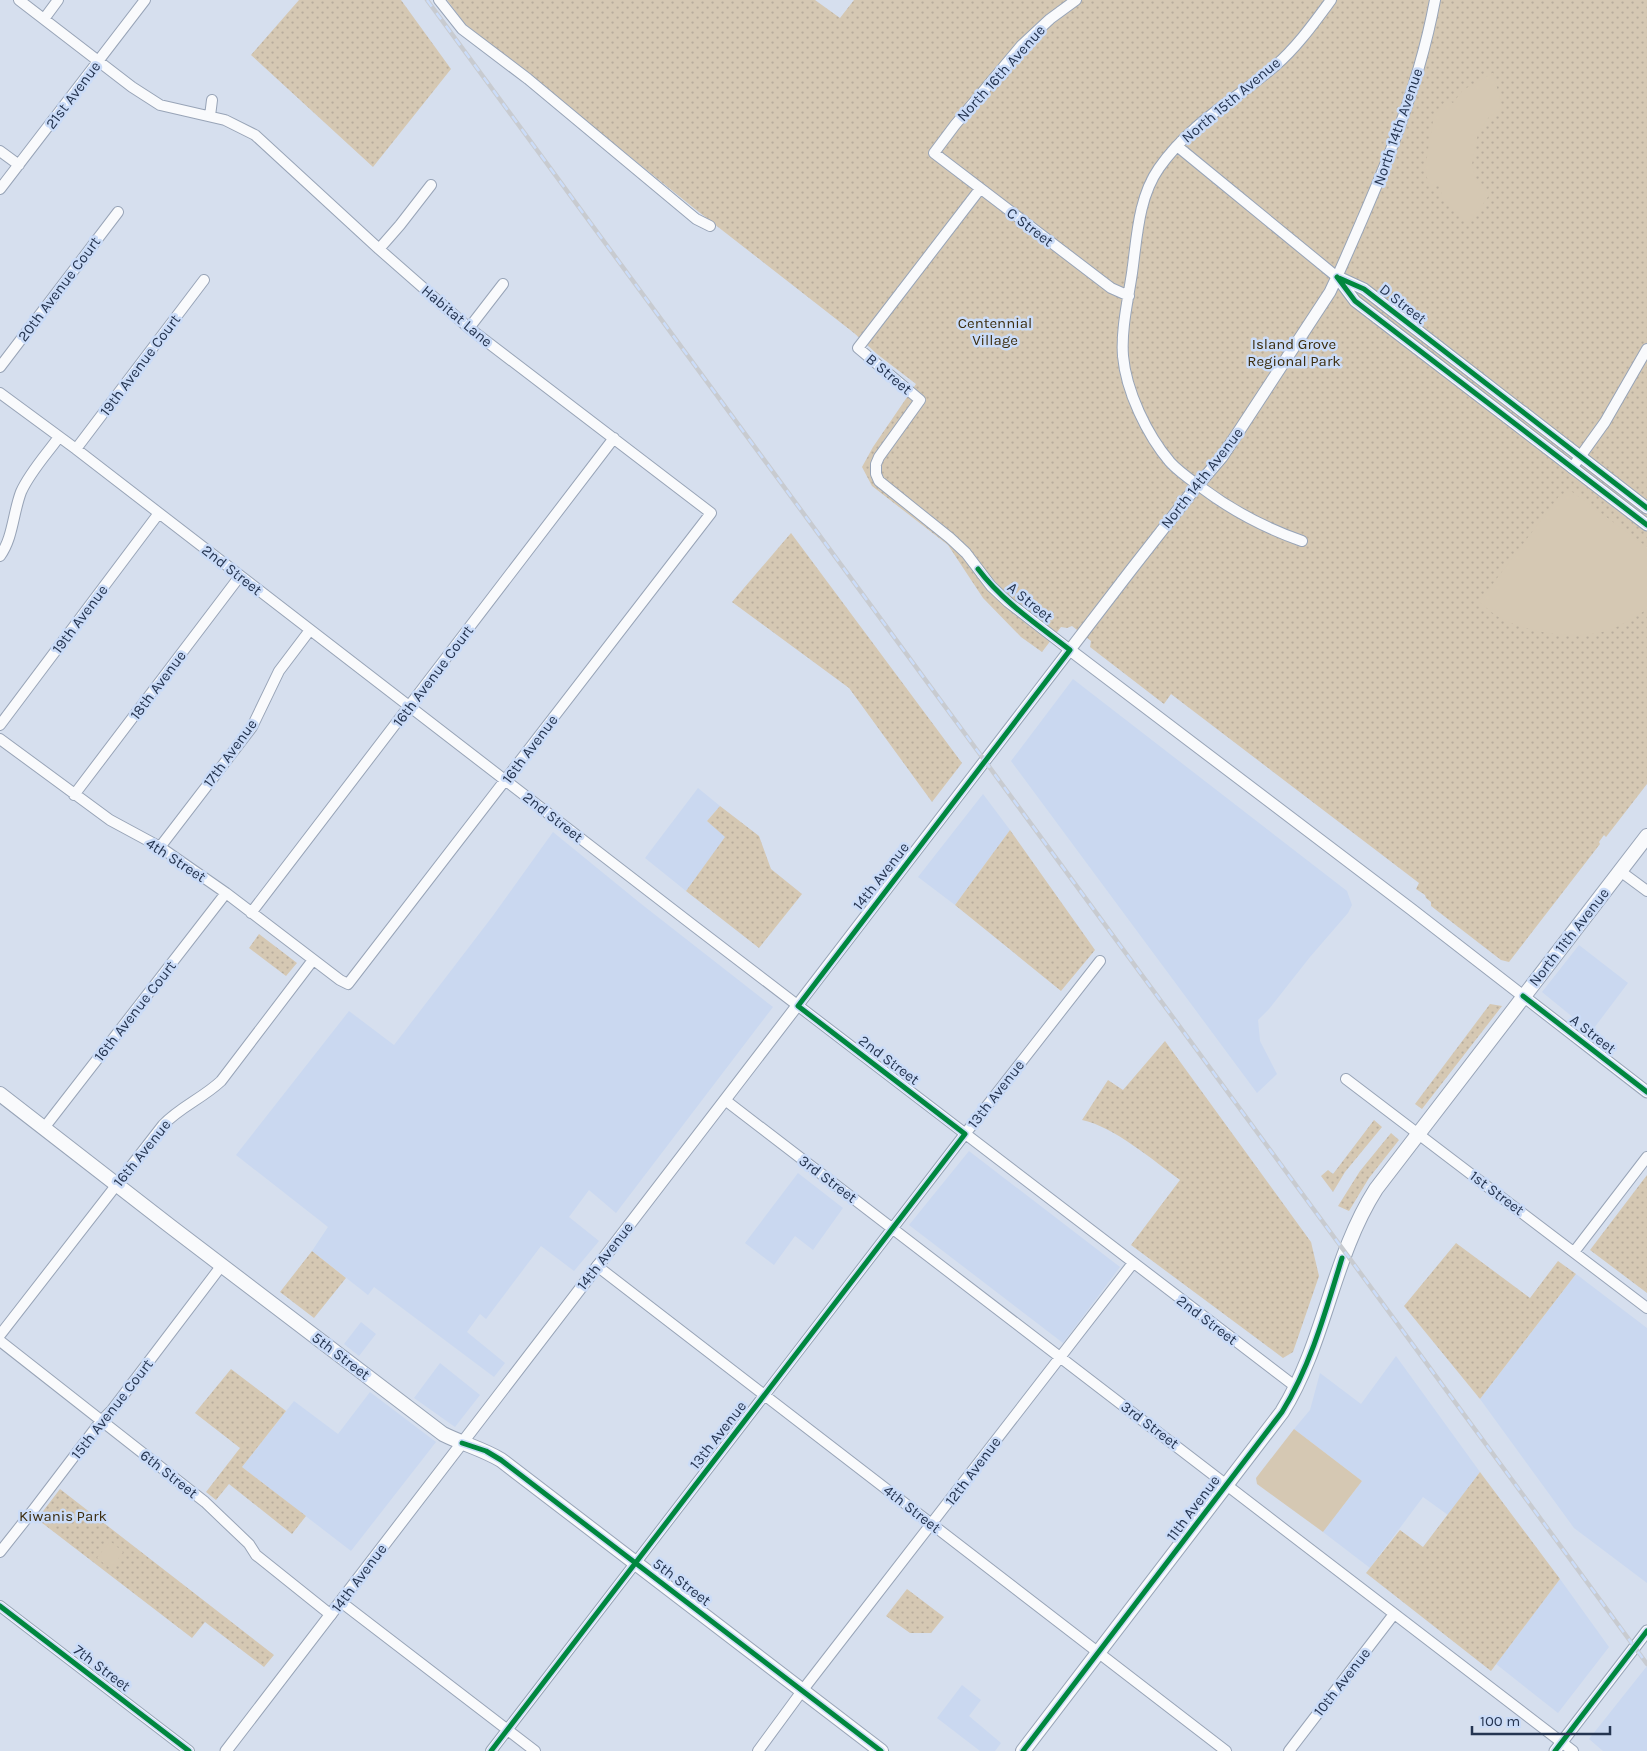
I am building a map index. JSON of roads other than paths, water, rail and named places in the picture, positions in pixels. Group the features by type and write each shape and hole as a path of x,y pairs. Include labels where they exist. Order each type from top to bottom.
{"main road":[{"name":"North 11th Avenue","path":"1419,1133 1647,836"},
{"name":"5th Street","path":"0,1094 443,1434 486,1451 501,1460 881,1751"},
{"name":"11th Avenue","path":"1023,1751 1273,1424 1296,1388 1310,1358 1344,1253 1357,1223 1376,1189 1419,1133"}],"street":[{"name":"Habitat Lane","path":"19,0 132,87 160,105 225,120 255,135 378,249 469,328 711,513"},
{"path":"44,19 58,0"},
{"name":"21st Avenue","path":"0,189 145,0"},
{"path":"440,0 462,29 528,79 696,219 710,226"},
{"name":"North 16th Avenue","path":"934,153 955,125 1022,46 1050,19 1076,0"},
{"name":"North 15th Avenue","path":"1302,541 1276,532 1246,518 1198,485 1170,462 1143,420 1126,377 1123,337 1144,200 1158,169 1192,130 1275,66 1298,43 1332,0"},
{"name":"North 14th Avenue","path":"985,762 1070,650 1133,572 1198,485 1222,457 1330,292 1384,170 1429,35 1435,0"},
{"path":"210,116 212,100"},
{"name":"D Street","path":"1177,146 1337,277 1364,290 1582,455 1647,508"},
{"path":"0,150 19,165"},
{"name":"C Street","path":"934,153 1111,288 1129,296"},
{"path":"378,249 400,225 430,185"},
{"name":"B Street","path":"920,400 858,348 980,189"},
{"name":"20th Avenue Court","path":"0,367 118,212"},
{"name":"D Street","path":"1337,277 1355,301 1647,525"},
{"name":"19th Avenue Court","path":"76,449 204,280"},
{"path":"469,328 503,284"},
{"path":"1572,468 1605,422 1647,349"},
{"name":"2nd Street","path":"0,392 1296,1388"},
{"name":"A Street","path":"920,400 879,457 876,464 876,474 879,480 966,553 991,586 1008,602 1411,909 1647,1092"},
{"path":"0,556 6,546 21,492 59,437"},
{"name":"16th Avenue Court","path":"251,913 614,438"},
{"name":"16th Avenue","path":"348,984 711,513"},
{"name":"19th Avenue","path":"0,725 160,514"},
{"name":"18th Avenue","path":"74,794 240,576"},
{"name":"17th Avenue","path":"160,847 252,727 279,671 310,630"},
{"name":"4th Street","path":"0,739 110,820 160,847 226,893 313,960 348,984"},
{"name":"14th Avenue","path":"226,1751 985,762"},
{"path":"1620,871 1647,891"},
{"name":"16th Avenue Court","path":"44,1128 226,893"},
{"name":"16th Avenue","path":"0,1335 163,1125 173,1114 211,1090 221,1081 313,960"},
{"name":"13th Avenue","path":"491,1751 1100,961"},
{"name":"1st Street","path":"1346,1079 1647,1308"},
{"name":"3rd Street","path":"725,1100 1227,1484 1394,1614 1558,1747 1573,1751"},
{"path":"1574,1252 1647,1157"},
{"name":"12th Avenue","path":"758,1751 802,1691 1133,1263"},
{"name":"15th Avenue Court","path":"0,1552 101,1420 112,1410 222,1265"},
{"name":"4th Street","path":"597,1266 1226,1751"},
{"name":"6th Street","path":"0,1341 205,1502 249,1544 256,1555 331,1615"},
{"path":"341,1602 535,1751"},
{"name":"7th Street","path":"0,1606 189,1751"},
{"name":"10th Avenue","path":"1289,1751 1394,1614"},
{"path":"1558,1747 1647,1631"}],"railway":[{"path":"427,0 1647,1664"}],"park label":[{"name":"Centennial Village","path":"995,332"},
{"name":"Island Grove Regional Park","path":"1294,352"},
{"name":"Kiwanis Park","path":"63,1516"}]}
